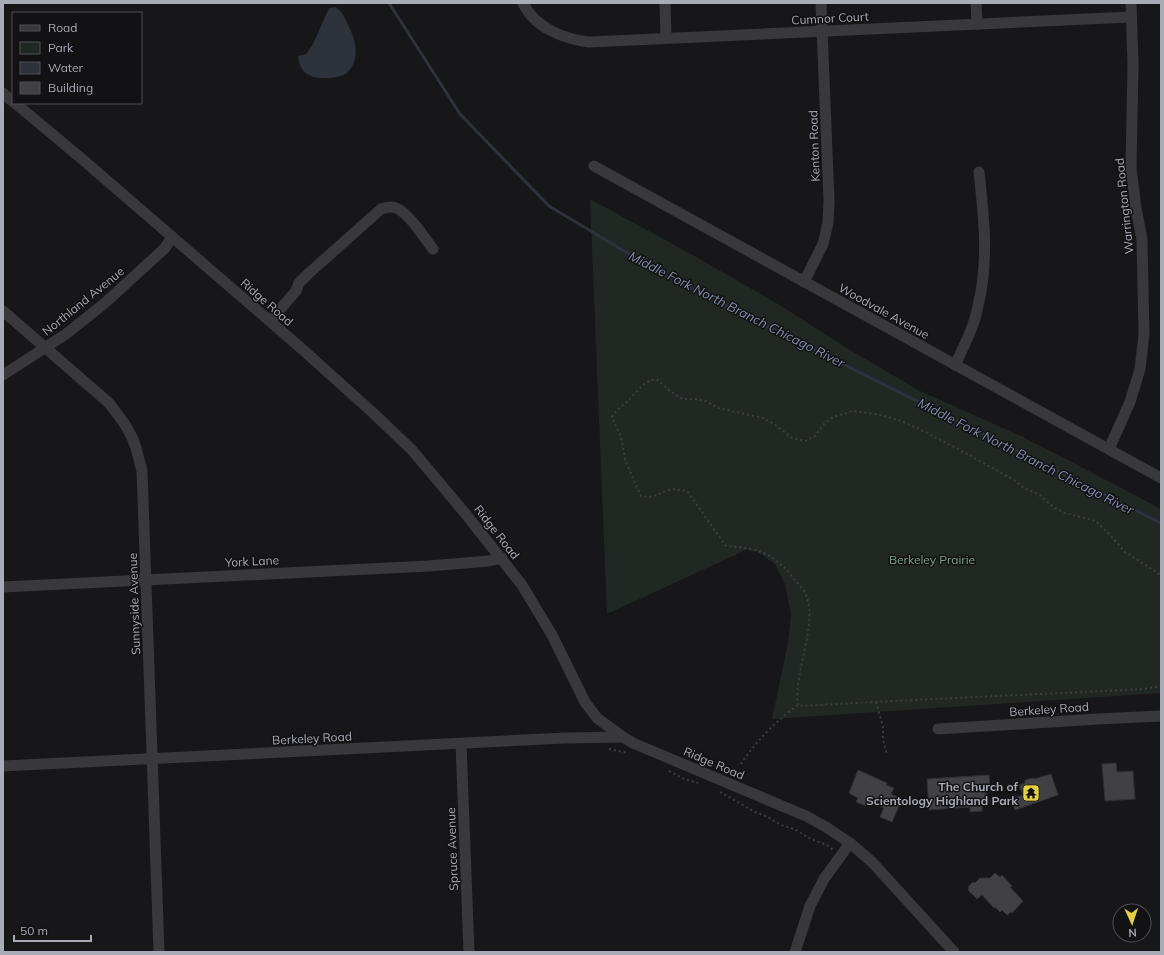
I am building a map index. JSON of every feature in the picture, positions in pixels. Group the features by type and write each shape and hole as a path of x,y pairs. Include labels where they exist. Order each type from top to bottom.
{"street":[{"name":"Cumnor Court","path":"523,3 535,19 546,28 561,36 589,42 1131,17"},
{"path":"665,3 666,38"},
{"name":"Kenton Road","path":"804,282 824,244 828,223 829,201 821,3"},
{"path":"976,3 977,24"},
{"name":"Warrington Road","path":"1109,449 1130,402 1140,369 1144,334 1142,240 1131,168 1133,65 1131,3"},
{"name":"Ridge Road","path":"3,93 12,100"},
{"name":"Ridge Road","path":"16,104 270,321 371,411 412,450 502,558 522,585 540,614 586,702 597,718 623,738 633,743 806,816 826,827 850,843 872,862 954,952"},
{"name":"Woodvale Avenue","path":"594,166 1161,478"},
{"path":"955,365 969,335 978,306 983,275 985,237 979,172"},
{"path":"270,321 296,291 299,283 381,209 391,207 406,214 433,249"},
{"name":"Northland Avenue","path":"3,375 33,357 66,334 105,303 164,248 172,238"},
{"name":"Sunnyside Avenue","path":"3,311 109,403 124,423 132,437 142,472 160,952"},
{"name":"York Lane","path":"3,586 429,566 489,561 502,558"},
{"name":"Berkeley Road","path":"938,729 1161,716"},
{"name":"Berkeley Road","path":"3,766 565,738 623,738"},
{"name":"Spruce Avenue","path":"461,744 469,952"},
{"path":"795,952 810,906 824,879 850,843"}],"path":[{"path":"798,704 798,684 810,615 808,601 804,590 772,556 760,551 726,546 687,491 675,489 650,498 641,496 628,469 620,435 612,417 615,411 629,400 640,387 652,380 656,379 674,394 682,398 698,399 706,401 718,408 763,418 774,424 792,438 805,441 814,437 824,424 833,417 853,412 882,415 901,422 921,430 1014,480 1024,488 1038,494 1055,508 1065,513 1096,521 1125,552 1161,575"},
{"path":"798,704 804,706 1028,695 1143,689 1161,686"},
{"path":"876,702 887,755"},
{"path":"741,764 764,734 798,704"},
{"path":"597,738 604,748 614,749 634,755"},
{"path":"668,770 684,779 703,785"},
{"path":"716,790 755,812 794,829 811,839 827,845 840,856"}],"green space":[{"name":"Berkeley Prairie","path":"590,199 691,254 778,304 850,350 918,390 1021,436 1161,509 1161,693 772,719 788,643 791,614 785,584 775,564 758,552 746,550 607,614"}],"water":[{"path":"335,7 344,16 352,34 356,52 354,63 351,69 342,76 332,78 314,77 305,72 299,63 298,56 306,54 313,44 329,8"}],"building":[{"path":"1116,763 1117,772 1133,771 1135,799 1105,801 1102,764"},
{"path":"858,770 887,783 886,785 894,788 891,794 902,799 892,822 880,817 884,808 868,802 866,806 856,802 858,798 849,793"},
{"name":"The Church of Scientology Highland Park","path":"1051,774 1058,795 1015,810 1011,799 1023,795 1019,785 1025,783 1025,780"},
{"path":"989,775 990,790 986,790 987,802 982,803 982,811 970,812 970,807 929,810 927,779"},
{"path":"995,873 1000,877 1002,875 1012,886 1010,887 1023,901 1012,913 1011,912 1007,915 1002,910 1000,912 995,907 994,908 982,895 977,899 968,890 968,887 973,882 975,883 980,878 990,878"}],"waterway":[{"name":"Middle Fork North Branch Chicago River","path":"389,3 460,114 549,206 659,272 1161,523"}],"place":[{"name":"The Church of Scientology Highland Park","path":"1031,793"}]}
